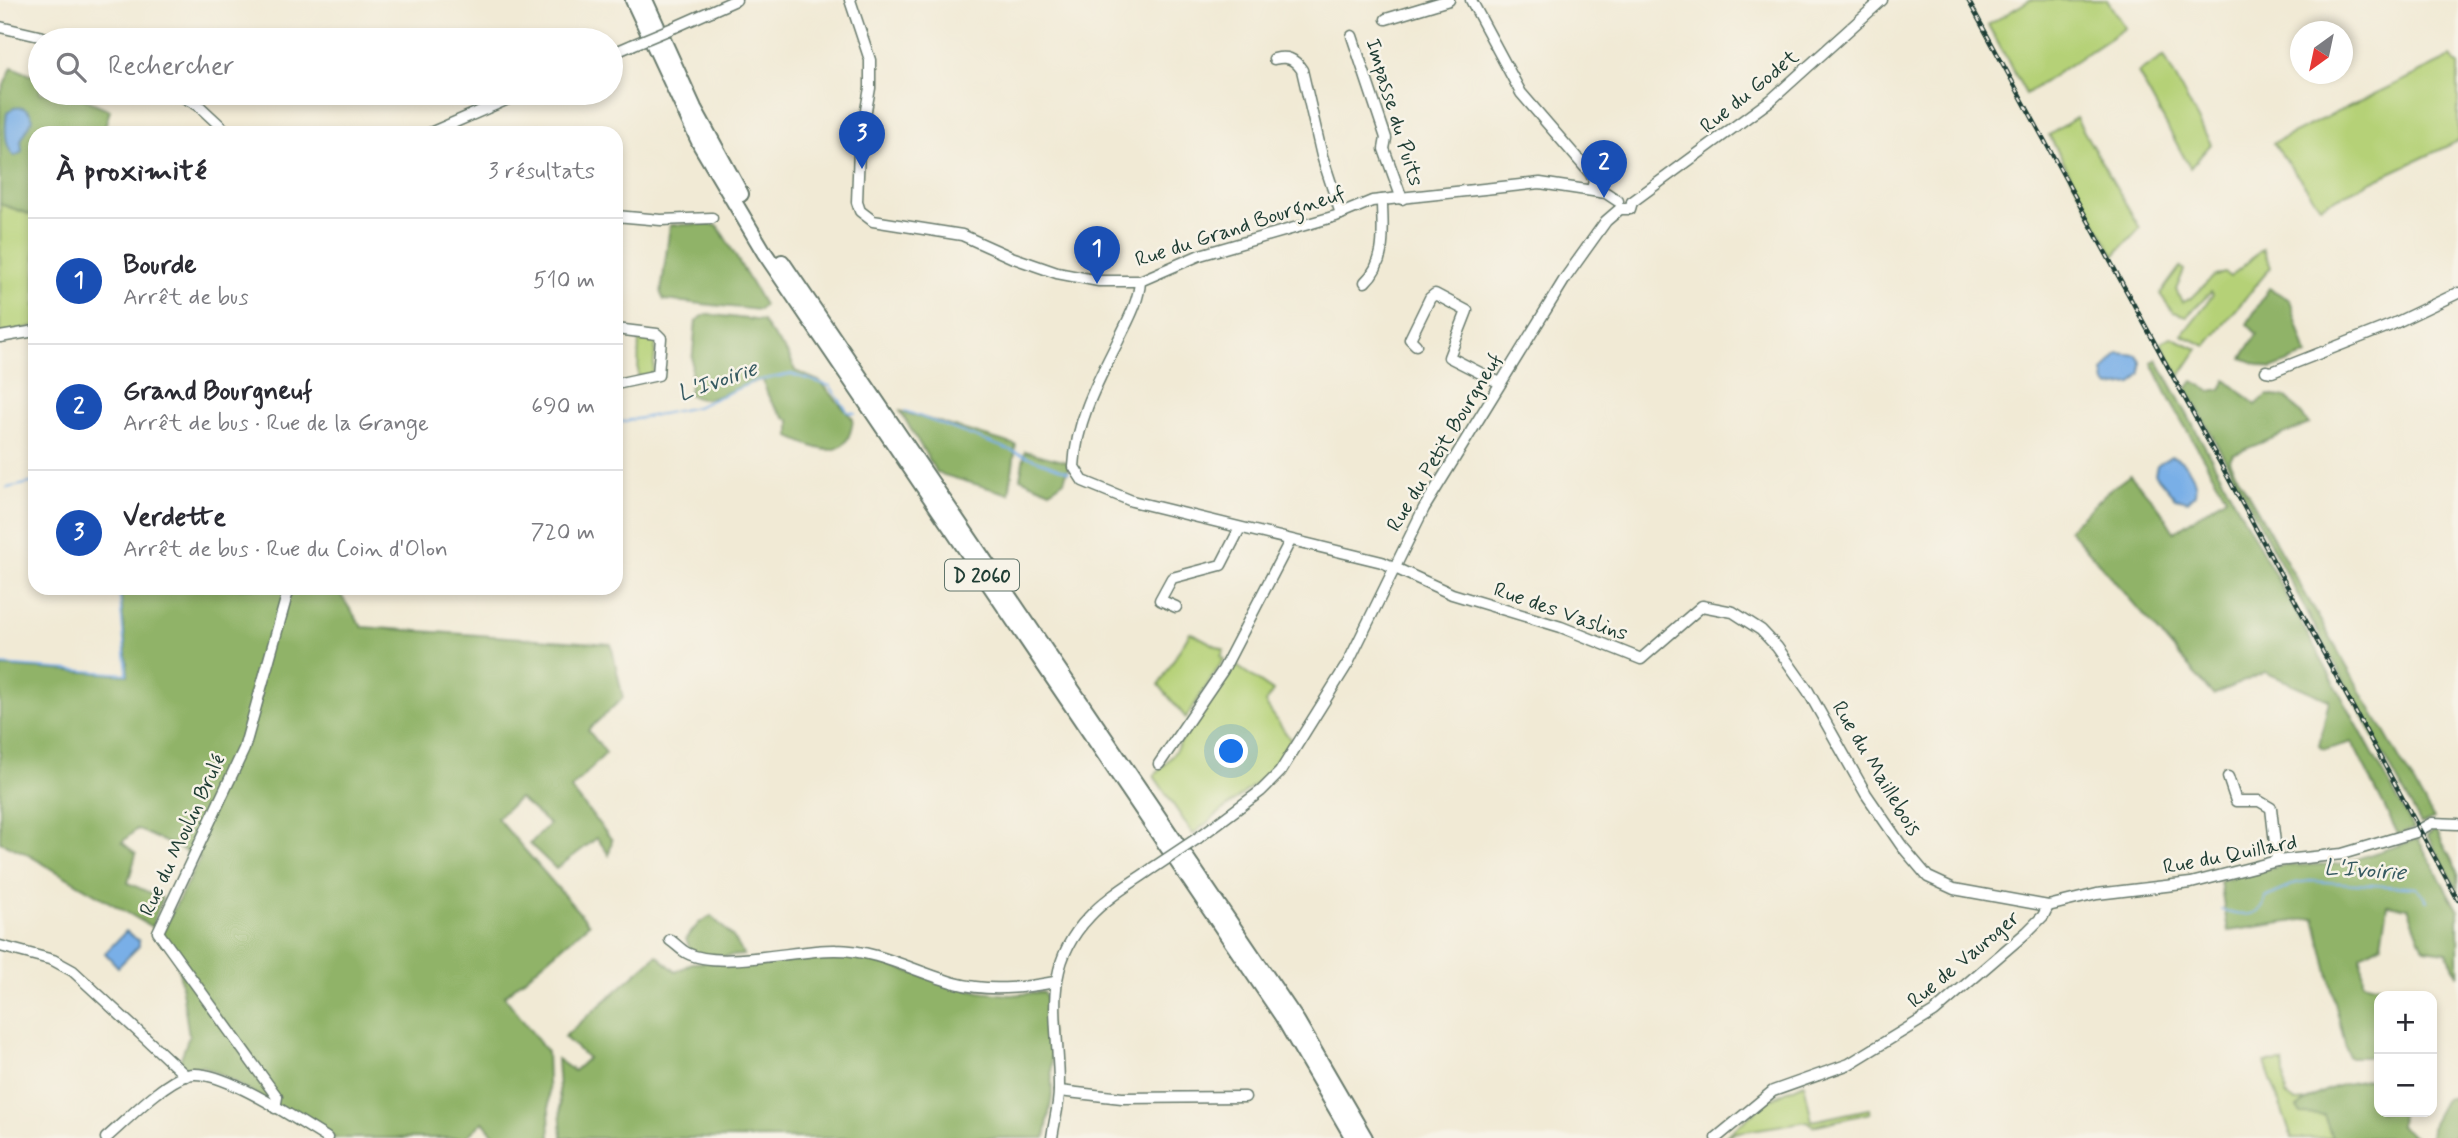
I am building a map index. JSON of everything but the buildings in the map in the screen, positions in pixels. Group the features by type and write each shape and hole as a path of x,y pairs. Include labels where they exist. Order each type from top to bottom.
{"highway":[{"name":"D 2060","path":"633,0 701,146 764,252 1282,1016 1353,1138"},
{"name":"D 2060","path":"645,0 715,148 779,258 1297,1021 1365,1138"}],"street":[{"path":"623,49 736,0"},
{"name":"Rue du Grand Bourgneuf","path":"850,0 870,60 870,88 859,149 857,202 865,217 873,221 961,235 1011,257 1066,275 1099,281 1140,281 1200,255 1382,200 1521,184 1551,184 1606,194 1619,205"},
{"path":"1386,19 1449,0"},
{"path":"1471,0 1508,74 1590,173 1594,180 1592,190"},
{"name":"Rue du Godet","path":"1632,202 1772,100 1882,0"},
{"path":"0,27 28,34"},
{"name":"Impasse du Puits","path":"1352,36 1386,138 1384,149 1402,199"},
{"path":"1274,59 1285,57 1297,62 1302,70 1322,156 1341,214"},
{"path":"198,105 220,126"},
{"path":"446,126 495,105"},
{"path":"1365,282 1375,273 1382,251 1382,200"},
{"name":"Rue du Petit Bourgneuf","path":"1055,982 1073,939 1089,917 1261,791 1280,772 1348,663 1424,508 1500,383 1566,277 1606,221 1619,205 1630,209 1632,202"},
{"path":"623,217 661,220 712,218"},
{"path":"1140,281 1133,309 1087,405 1074,467 1083,481 1110,494 1160,509 1394,566"},
{"path":"2266,372 2272,372 2391,325 2458,293"},
{"path":"1416,345 1410,339 1430,298 1435,294 1467,311 1449,357 1500,383"},
{"path":"623,330 657,334 661,338 658,376 623,383"},
{"path":"0,337 28,332"},
{"path":"1176,607 1160,600 1172,578 1221,565 1240,528"},
{"path":"1159,764 1223,670 1290,541"},
{"name":"Rue des Vaslins","path":"1394,566 1451,594 1561,627 1641,659 1702,606"},
{"name":"Rue du Moulin Brulé","path":"275,1108 277,1097 158,932 244,748 287,595"},
{"name":"Rue du Maillebois","path":"1702,606 1733,612 1761,631 1777,648 1808,691 1866,794 1900,845 1928,877 1954,889 2048,906"},
{"path":"2228,777 2236,801 2259,800 2271,808 2277,861"},
{"name":"Rue du Quillard","path":"2048,906 2097,894 2191,883 2277,861 2342,854 2416,832 2432,823 2458,824"},
{"name":"Rue de Vauroger","path":"1716,1138 1773,1091 1849,1064 1934,1012 2027,932 2043,916 2048,906"},
{"path":"670,940 687,953 700,957 746,958 835,950 858,951 977,987 1025,988 1055,982 1053,1007 1059,1091 1052,1138"},
{"path":"0,946 53,960 73,971 186,1076"},
{"path":"106,1138 170,1085 186,1076 198,1074 219,1079 327,1138"},
{"path":"1059,1091 1122,1098 1245,1097"}],"green space":[{"path":"2030,0 2107,0 2125,28 2026,94 1988,25"},
{"path":"2164,56 2211,144 2190,168 2138,73"},
{"path":"2451,57 2458,66 2458,141 2320,206 2273,143"},
{"path":"12,67 28,74 28,105 99,105 110,110 105,126 28,126 28,214 0,204 0,94"},
{"path":"2076,118 2140,228 2114,256 2049,135"},
{"path":"0,204 28,214 28,328 0,334"},
{"path":"670,225 718,226 764,305 759,310 664,300 661,294"},
{"path":"2263,249 2271,267 2206,346 2182,335 2213,295 2211,292 2187,316 2173,312 2160,294 2180,267 2184,270 2176,290 2182,302 2194,296 2218,275 2225,273 2230,277"},
{"path":"2269,288 2290,300 2307,355 2271,369 2242,358 2257,334 2247,324"},
{"path":"706,314 763,321 785,349 795,371 821,382 853,419 845,443 831,450 821,449 790,437 790,421 772,404 763,380 706,399 689,394 696,321"},
{"path":"639,336 656,341 653,373 638,377"},
{"path":"2171,337 2198,349 2180,376 2161,343"},
{"path":"2157,359 2414,829 2398,834 2352,742 2325,750 2319,746 2329,700 2265,672 2213,695 2069,529 2107,492 2130,475 2158,506 2174,532 2226,497 2173,406 2152,363"},
{"path":"2226,380 2256,405 2267,395 2287,398 2309,424 2233,454 2229,461 2434,819 2421,824 2187,389 2193,381 2210,391 2221,389"},
{"path":"900,411 1016,445 1009,494 937,473"},
{"path":"1025,451 1067,462 1069,465 1064,481 1050,491 1020,478"},
{"path":"121,595 341,595 362,627 611,644 623,698 588,730 606,753 571,789 612,840 609,855 597,838 556,869 530,844 549,824 519,798 497,818 589,924 504,996 547,1052 550,1138 494,1138 483,1122 465,1138 333,1138 223,1076 202,1066 188,1068 179,1063 189,1036 177,957 161,934 200,858 137,829 122,842 136,854 128,883 162,898 152,927 23,852 0,842 0,666 128,675"},
{"path":"1190,632 1224,650 1221,657 1224,659 1186,718 1159,685"},
{"path":"1231,662 1273,691 1265,703 1292,742 1269,773 1193,834 1154,776 1172,756"},
{"path":"2436,830 2458,872 2458,890 2427,835"},
{"path":"2418,839 2458,911 2458,976 2447,952 2424,949 2408,908 2388,905 2382,944 2361,955 2363,982 2396,991 2374,991 2374,1057 2348,1057 2315,918 2228,931 2220,881 2280,866 2341,864"},
{"path":"711,916 733,937 744,955 713,957 691,952 686,939 699,923"},
{"path":"657,955 676,972 692,963 852,955 980,992 1011,995 1043,992 1046,996 1051,1043 1052,1096 1045,1138 562,1138 557,1059 574,1071 588,1058 564,1037"},
{"path":"2283,1062 2286,1095 2296,1102 2306,1101 2298,1108 2324,1115 2332,1138 2292,1138 2265,1063"},
{"path":"2374,1079 2374,1117 2401,1117 2400,1126 2416,1138 2332,1138 2324,1115 2301,1114 2297,1108 2316,1095"},
{"path":"1804,1083 1812,1121 1869,1109 1870,1113 1813,1126 1808,1121 1733,1133 1724,1138 1769,1100"},
{"path":"2458,1096 2458,1127 2453,1138 2430,1138 2432,1123 2445,1099"}],"water":[{"path":"14,108 26,109 33,119 21,140 22,152 15,156 7,143 7,113"},
{"path":"2118,353 2137,355 2141,361 2141,373 2132,384 2110,387 2105,383 2103,372"},
{"path":"2171,456 2182,461 2193,476 2195,494 2188,501 2175,498 2155,474 2157,465"},
{"path":"126,931 139,941 139,946 118,967 105,953"}],"waterway":[{"name":"L'Ivoirie","path":"623,422 696,407 755,381 791,374 830,386 848,412 855,413"},
{"name":"L'Ivoirie","path":"905,411 1069,472"},
{"name":"L'Ivoirie","path":"7,488 28,484"},
{"path":"0,665 127,674 120,595"},
{"name":"L'Ivoirie","path":"2221,910 2241,915 2253,913 2259,910 2266,898 2296,883 2310,881 2417,888 2427,901"}],"railway":[{"path":"1968,0 2458,900"}],"place":[{"name":"Verdette","path":"862,169"},
{"name":"Grand Bourgneuf","path":"1604,198"},
{"name":"Bourde","path":"1097,284"}]}
